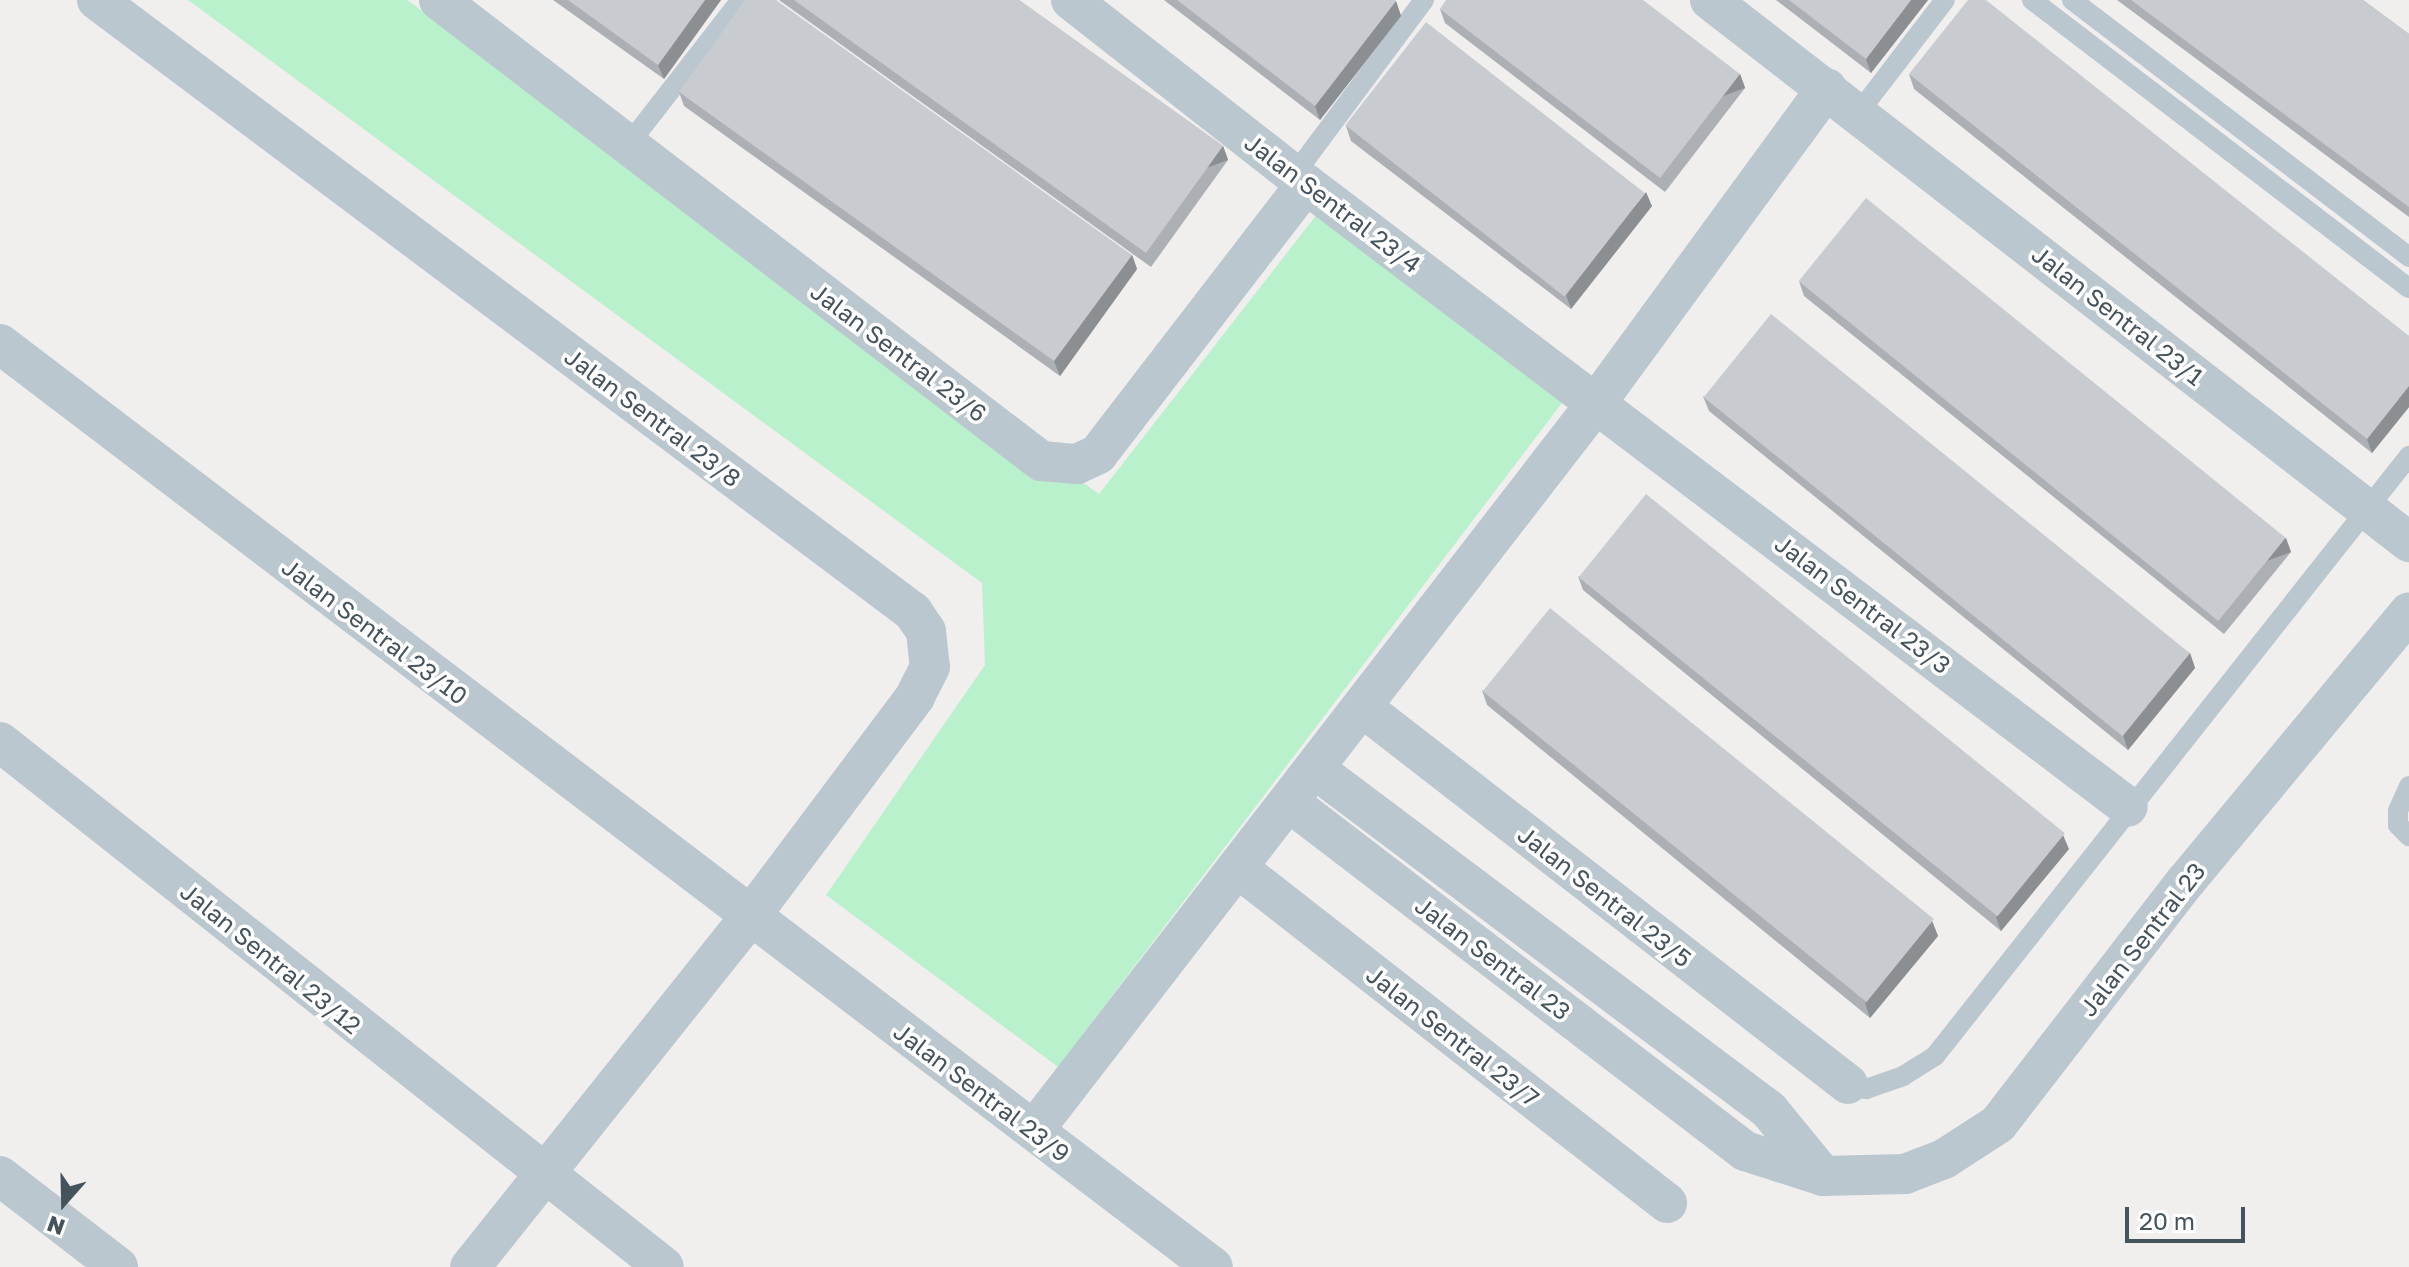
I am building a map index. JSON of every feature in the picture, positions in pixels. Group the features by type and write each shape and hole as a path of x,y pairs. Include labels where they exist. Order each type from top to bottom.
{"street":[{"name":"Jalan Sentral 23/8","path":"97,0 913,612 926,631 930,667 915,697 749,918 470,1267"},
{"name":"Jalan Sentral 23/6","path":"439,0 1041,461 1077,464 1098,454 1300,180"},
{"name":"Jalan Sentral 23/4","path":"1071,0 1300,180 1597,402"},
{"name":"Jalan Sentral 23/1","path":"1710,0 1859,112 2409,542"},
{"path":"1034,1130 1239,869 1597,402 1827,88"},
{"name":"Jalan Sentral 23/10","path":"0,344 749,918"},
{"name":"Jalan Sentral 23/3","path":"1597,402 2128,807"},
{"name":"Jalan Sentral 23","path":"1289,802 1745,1151 1823,1176 1905,1174 1944,1159 1998,1124 2186,881 2409,612"},
{"name":"Jalan Sentral 23/5","path":"1362,707 1848,1084"},
{"name":"Jalan Sentral 23/12","path":"0,742 664,1267"},
{"name":"Jalan Sentral 23","path":"1315,769 1769,1110 1823,1176"},
{"name":"Jalan Sentral 23/7","path":"1239,869 1667,1203"},
{"name":"Jalan Sentral 23/9","path":"749,918 1213,1267"},
{"path":"0,1176 118,1267"}],"lane":[{"path":"628,145 741,0"},
{"path":"1300,180 1424,0"},
{"path":"1859,112 1945,0"},
{"path":"2032,0 2409,288"},
{"path":"2072,0 2409,257"},
{"path":"1848,1084 1866,1089 1903,1076 1935,1056 2128,807 2409,456"},
{"path":"2409,786 2398,811 2398,825 2409,836"}],"green space":[{"path":"188,0 407,0 1099,494 1325,204 1574,387 1058,1067 826,895 985,665 982,583"}],"building":[{"path":"568,0 705,0 658,65"},
{"path":"745,0 776,0 1132,255 1054,361 679,92"},
{"path":"794,0 1019,0 1223,146 1146,253"},
{"path":"1177,0 1394,0 1396,1 1315,106"},
{"path":"1446,0 1643,0 1740,74 1660,178 1440,9"},
{"path":"1789,0 1911,0 1866,59"},
{"path":"1968,0 1986,0 2409,336 2409,386 2367,439 1909,74"},
{"path":"2131,0 2363,0 2409,34 2409,207"},
{"path":"1426,22 1645,193 1564,296 1345,125"},
{"path":"1866,198 2286,538 2218,621 1799,281"},
{"path":"1771,314 2190,653 2123,736 1704,397"},
{"path":"1646,494 2065,833 1998,916 1579,577"},
{"path":"1550,608 1934,919 1867,1002 1483,691"}]}
